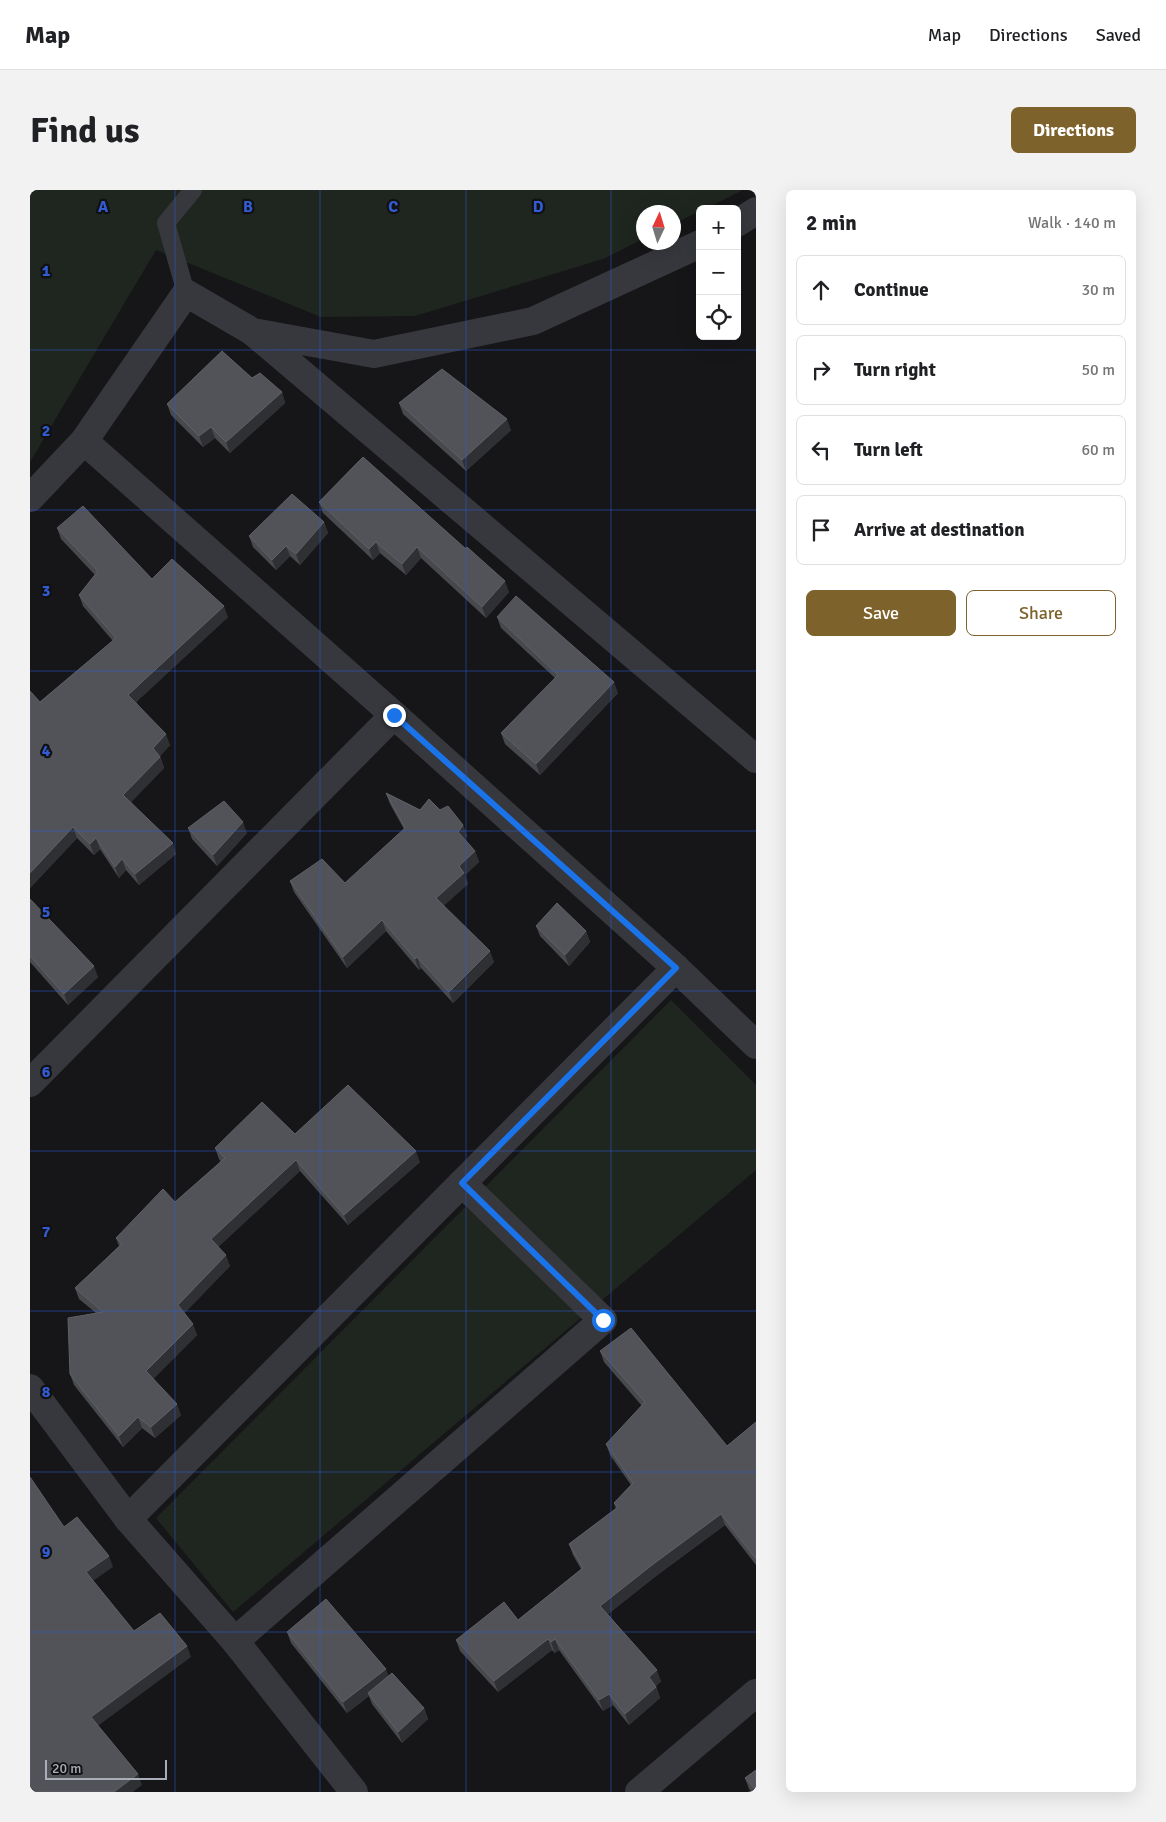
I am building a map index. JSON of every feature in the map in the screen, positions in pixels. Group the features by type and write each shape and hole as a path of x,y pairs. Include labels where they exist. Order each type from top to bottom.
{"street":[{"path":"741,220 756,211"},
{"path":"253,332 374,354 533,321 696,246"},
{"path":"30,498 84,441 186,293 253,332 756,759"},
{"path":"84,441 676,968 756,1045"},
{"path":"30,1083 394,715"},
{"path":"128,1519 676,968"},
{"path":"235,1641 603,1320 462,1183"},
{"path":"30,1388 128,1519 235,1641 354,1792"},
{"path":"639,1792 756,1693"}],"lane":[{"path":"186,293 166,223 193,190"}],"shaded area":[{"path":"30,190 743,190 713,205 696,205 696,213 681,220 681,205 636,205 636,242 603,259 415,316 321,317 156,250 30,462"},
{"path":"671,1000 756,1085 756,1170 233,1612 156,1518"}],"building":[{"path":"222,351 252,378 260,373 282,392 226,442 211,427 199,436 167,404"},
{"path":"442,369 507,419 462,460 399,403"},
{"path":"363,457 466,549 467,547 505,581 482,607 417,547 402,564 376,542 369,549 319,502"},
{"path":"292,494 324,522 296,554 286,546 272,560 249,536"},
{"path":"83,506 152,579 172,559 224,606 128,695 166,734 153,748 160,757 123,795 173,843 135,874 122,859 115,867 96,838 90,844 73,827 30,873 30,691 40,702 116,638 79,595 98,571 57,528"},
{"path":"516,596 614,682 536,764 501,733 558,675 497,617"},
{"path":"386,793 420,810 429,799 440,810 448,806 463,825 458,832 475,851 459,866 464,873 436,898 490,951 449,992 417,957 415,959 382,920 343,957 290,881 322,859 345,883 405,828"},
{"path":"224,801 243,822 213,855 188,828"},
{"path":"30,899 94,966 64,994 30,956"},
{"path":"557,903 586,931 565,955 536,926"},
{"path":"348,1085 416,1151 344,1215 296,1160 211,1239 226,1255 178,1305 193,1324 146,1371 177,1404 151,1427 138,1417 119,1436 70,1374 68,1318 103,1312 75,1288 122,1244 116,1238 163,1189 175,1202 225,1158 215,1148 262,1102 295,1134"},
{"path":"631,1328 727,1446 756,1422 756,1559 721,1514 600,1606 657,1670 649,1677 656,1687 625,1714 609,1694 599,1700 555,1639 551,1642 548,1639 494,1681 456,1640 504,1602 518,1620 583,1568 569,1544 618,1507 614,1503 633,1483 606,1444 645,1402 600,1351"},
{"path":"30,1477 64,1527 77,1517 109,1556 86,1572 134,1631 160,1613 187,1646 91,1717 138,1774 114,1792 30,1792"},
{"path":"326,1599 386,1669 343,1702 287,1632"},
{"path":"392,1673 424,1708 398,1732 368,1693"},
{"path":"756,1770 756,1790 745,1778"}],"route":[{"path":"394,715 676,968 462,1183 603,1320"}]}
